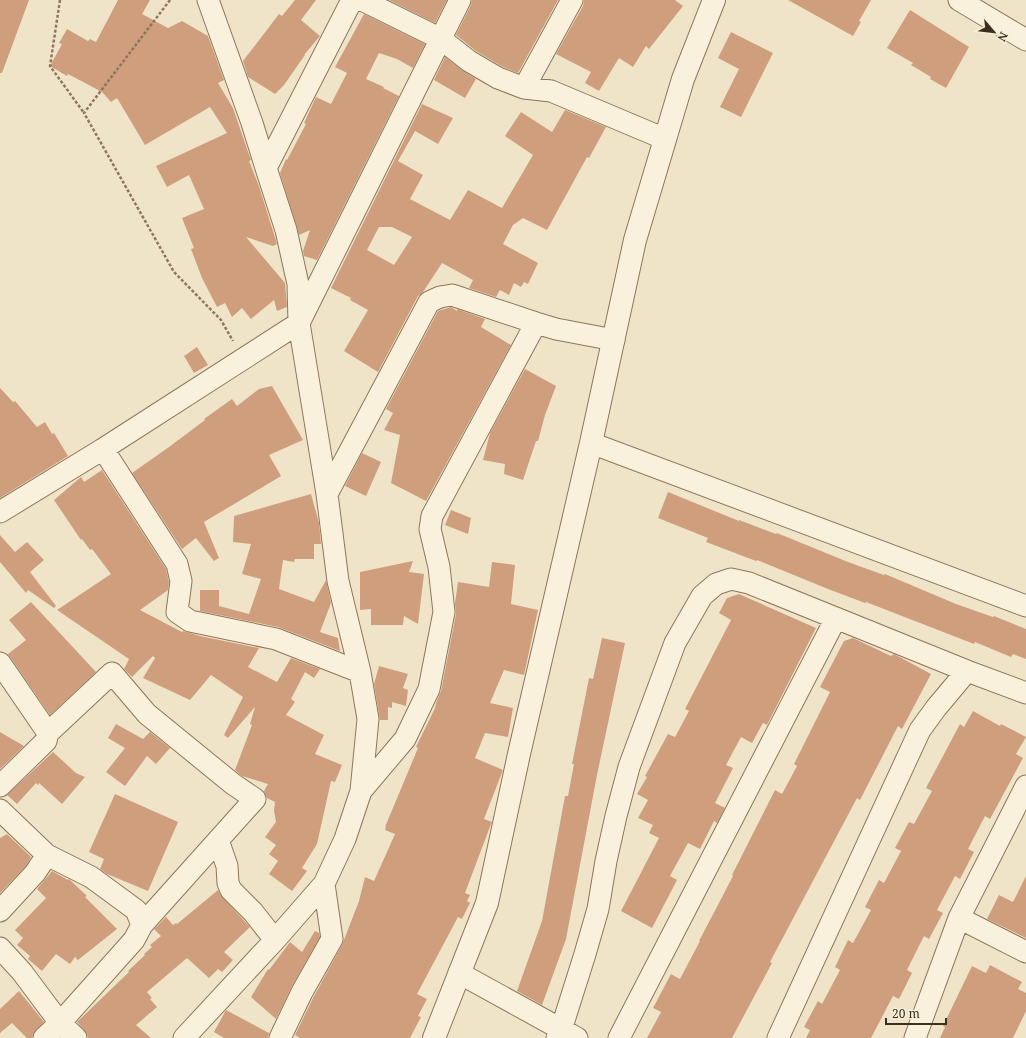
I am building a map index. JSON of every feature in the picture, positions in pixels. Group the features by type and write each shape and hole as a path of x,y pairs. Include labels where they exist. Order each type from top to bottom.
{"street":[{"path":"184,1038 275,940 324,884 345,839 361,791 368,719 360,672 338,581 327,494 299,323 298,284 286,230 252,122 208,0"},
{"path":"266,168 352,0"},
{"path":"362,0 441,39 469,60 498,78 524,88 551,91 665,139"},
{"path":"0,512 103,449 299,323 460,0"},
{"path":"524,88 572,0"},
{"path":"434,1038 487,903 592,443 635,240 683,79 714,0"},
{"path":"959,0 1026,40"},
{"path":"327,494 429,302 440,297 452,295 536,324 614,340"},
{"path":"361,791 405,740 429,689 444,612 440,567 430,529 432,516 536,324"},
{"path":"592,443 1026,606"},
{"path":"103,449 177,564 181,581 177,612 190,621 276,639 360,672"},
{"path":"459,974 565,1035 598,909 609,846 628,767 675,643 702,596 716,584 731,579 749,583 967,671 1026,693"},
{"path":"619,1038 836,618"},
{"path":"0,663 48,733"},
{"path":"778,1038 920,730 967,671"},
{"path":"0,786 46,741 48,733 112,673 146,714 255,799 142,925 134,940 60,1023 44,1038"},
{"path":"915,1038 959,918 1026,786"},
{"path":"0,810 46,855 91,877 136,910 142,925"},
{"path":"218,840 228,866 228,883 231,890 254,912 275,940"},
{"path":"0,911 35,873 46,855"},
{"path":"280,1038 302,992 332,938 324,884"},
{"path":"959,918 1026,952"},
{"path":"0,948 22,972 60,1023 76,1038"}],"path":[{"path":"60,0 50,66 84,113 174,272 221,320 244,358"},
{"path":"84,113 170,0"}],"building":[{"path":"0,0 29,0 2,73 0,73"},
{"path":"118,0 150,0 142,14 168,28 182,21 208,36 224,80 218,83 233,108 277,244 273,246 246,237 285,283 287,307 277,311 274,300 251,319 242,308 232,317 225,303 217,307 202,278 191,249 194,248 182,218 204,209 189,175 167,187 156,166 227,133 210,107 145,145 117,98 111,102 102,92 68,74 67,76 50,66 62,44 59,43 67,29 88,41 90,39 96,42"},
{"path":"295,0 316,0 301,20 320,36 304,55 284,85 275,94 248,77 243,61 279,14 282,16"},
{"path":"389,0 447,0 435,23"},
{"path":"472,0 558,0 518,73 503,67 476,51 456,35"},
{"path":"584,0 675,0 683,6 649,49 646,46 633,67 619,58 599,91 585,83 591,72 556,54 583,6"},
{"path":"788,0 871,0 859,21 861,22 853,36"},
{"path":"910,10 969,47 946,88 930,79 931,77 911,65 913,63 887,48"},
{"path":"364,14 425,44 413,68 397,59 379,53 366,79 399,96 317,260 304,256 303,251 310,230 299,235 280,173 286,159 287,160 306,124 304,123 316,97 331,104 347,73 335,67"},
{"path":"731,32 773,53 741,117 720,107 739,69 718,58"},
{"path":"445,57 476,79 465,98 434,80"},
{"path":"422,104 453,118 438,144 415,131 398,161 423,175 410,199 450,220 468,190 502,208 533,155 505,136 521,112 552,132 565,110 606,127 589,158 587,157 547,230 523,218 513,225 503,244 538,263 528,284 524,282 521,287 514,283 509,295 500,290 496,297 469,288 473,280 442,263 423,292 418,296 378,372 344,351 368,310 350,300 351,298 331,288","holes":["379,227 392,227 412,237 394,265 367,250"]},
{"path":"451,307 457,311 457,309 485,319 481,327 511,345 426,501 391,483 400,435 384,430 393,413 386,409 438,311"},
{"path":"197,347 208,365 194,373 184,356"},
{"path":"525,369 556,386 545,415 538,441 536,441 523,480 504,474 505,464 483,460 490,433"},
{"path":"272,386 303,440 269,455 281,476 204,522 219,558 214,561 196,538 182,549 132,473 232,399 237,406 259,389"},
{"path":"0,388 13,402 15,401 37,427 45,422 52,434 54,433 68,456 0,498"},
{"path":"362,453 381,462 366,496 345,486"},
{"path":"102,470 166,569 169,582 168,590 140,610 182,632 259,648 248,667 277,682 291,658 320,669 314,678 305,672 291,699 295,702 286,715 324,735 315,754 342,765 335,782 331,781 317,844 302,868 307,871 292,891 269,874 278,861 269,854 276,845 265,837 276,822 274,811 275,802 267,798 264,791 268,784 242,776 235,770 252,725 250,724 255,707 228,738 224,735 243,697 211,675 190,700 143,678 155,658 153,656 132,677 124,669 129,659 57,610 111,574 92,549 90,550 82,539 81,540 54,500 81,477 84,482"},
{"path":"668,492 739,521 776,534 777,533 848,562 884,575 885,574 956,604 993,617 994,616 1026,629 1026,659 1013,654 1011,657 975,642 974,644 866,602 865,603 828,589 757,560 756,561 706,542 708,538 658,518"},
{"path":"311,494 319,523 321,544 314,544 314,559 295,559 294,562 283,560 279,589 314,602 326,580 331,603 320,632 338,638 340,651 278,627 200,611 200,590 219,590 219,606 249,614 261,579 242,574 251,544 233,542 234,516"},
{"path":"451,510 471,518 468,534 445,525"},
{"path":"0,535 15,552 27,542 44,560 30,572 56,606 54,608 28,590 26,593 0,562"},
{"path":"413,561 409,572 424,574 418,624 404,616 403,625 371,625 371,609 360,610 360,572"},
{"path":"492,562 515,565 511,604 538,610 524,675 504,670 490,703 513,708 508,737 485,733 475,758 503,770 484,819 492,822 465,893 470,895 467,901 470,903 462,919 458,917 417,994 427,999 418,1016 421,1017 410,1038 300,1038 295,1035 342,945 359,901 365,877 374,881 395,834 385,830 385,827 418,748 416,747 435,708 441,691 456,614 455,603 458,582 489,587"},
{"path":"739,594 816,628 767,725 763,723 752,743 741,737 726,765 733,768 715,803 725,808 717,823 714,821 700,849 688,843 670,876 677,880 652,928 621,911 659,838 649,833 653,825 638,818 648,800 637,794 668,734 675,737 689,711 685,709 731,620 719,613 727,598"},
{"path":"31,602 96,672 50,715 8,654 26,640 9,620"},
{"path":"602,638 625,643 597,775 566,939 542,1005 517,991 542,921 565,796 568,796 574,764 572,764 589,678 593,679"},
{"path":"853,638 891,656 894,654 931,674 902,729 898,726 860,800 857,798 770,962 772,963 732,1038 647,1038 661,1012 653,1008 671,974 680,979 775,790 782,794 797,766 794,764 830,692 820,687 844,641"},
{"path":"379,666 408,674 403,688 408,690 406,706 392,702 392,708 388,707 388,720 380,720 374,684"},
{"path":"973,711 1000,726 1001,724 1026,737 1016,754 1023,758 990,819 985,816 968,849 974,852 960,879 955,876 937,910 943,913 929,939 924,936 907,970 912,973 899,999 893,996 871,1038 806,1038 810,1030 804,1027 818,1001 822,1004 840,970 835,967 848,940 853,943 871,910 865,907 879,880 884,883 901,851 895,848 909,822 914,824 932,791 926,788 960,724 964,727"},
{"path":"116,724 143,739 150,732 170,748 156,764 147,756 125,786 106,772 125,748 108,738"},
{"path":"0,732 24,746 0,769"},
{"path":"53,752 76,773 85,777 62,804 39,783 38,785 36,783 17,804 7,795"},
{"path":"115,794 178,822 148,891 107,874 100,869 104,859 89,852"},
{"path":"7,834 31,857 26,866 0,893 0,838"},
{"path":"52,871 68,880 69,879 87,896 85,897 117,929 78,960 75,957 70,964 56,954 42,971 28,959 30,956 17,945 23,938 15,930 46,898 37,889"},
{"path":"1026,876 1026,938 987,919 999,895 1013,902"},
{"path":"218,890 223,898 250,927 224,952 233,960 222,972 218,969 209,978 187,958 147,992 152,998 150,999 157,1007 136,1025 151,1038 88,1038 87,1034 77,1022 129,972 128,971 152,947 150,945 161,936 154,929 166,917 173,925 176,923 177,924"},
{"path":"315,931 319,933 320,937 292,986 276,1019 251,997 268,969 269,970 290,942 302,952"},
{"path":"990,965 1022,982 1018,989 1026,993 1026,1011 1013,1038 940,1038 945,1027 943,1026 972,966 986,973"},
{"path":"19,991 44,1022 33,1034 32,1038 27,1038 12,1023 0,1033 0,1009"},
{"path":"226,1010 269,1033 268,1038 224,1038 214,1032"}]}
